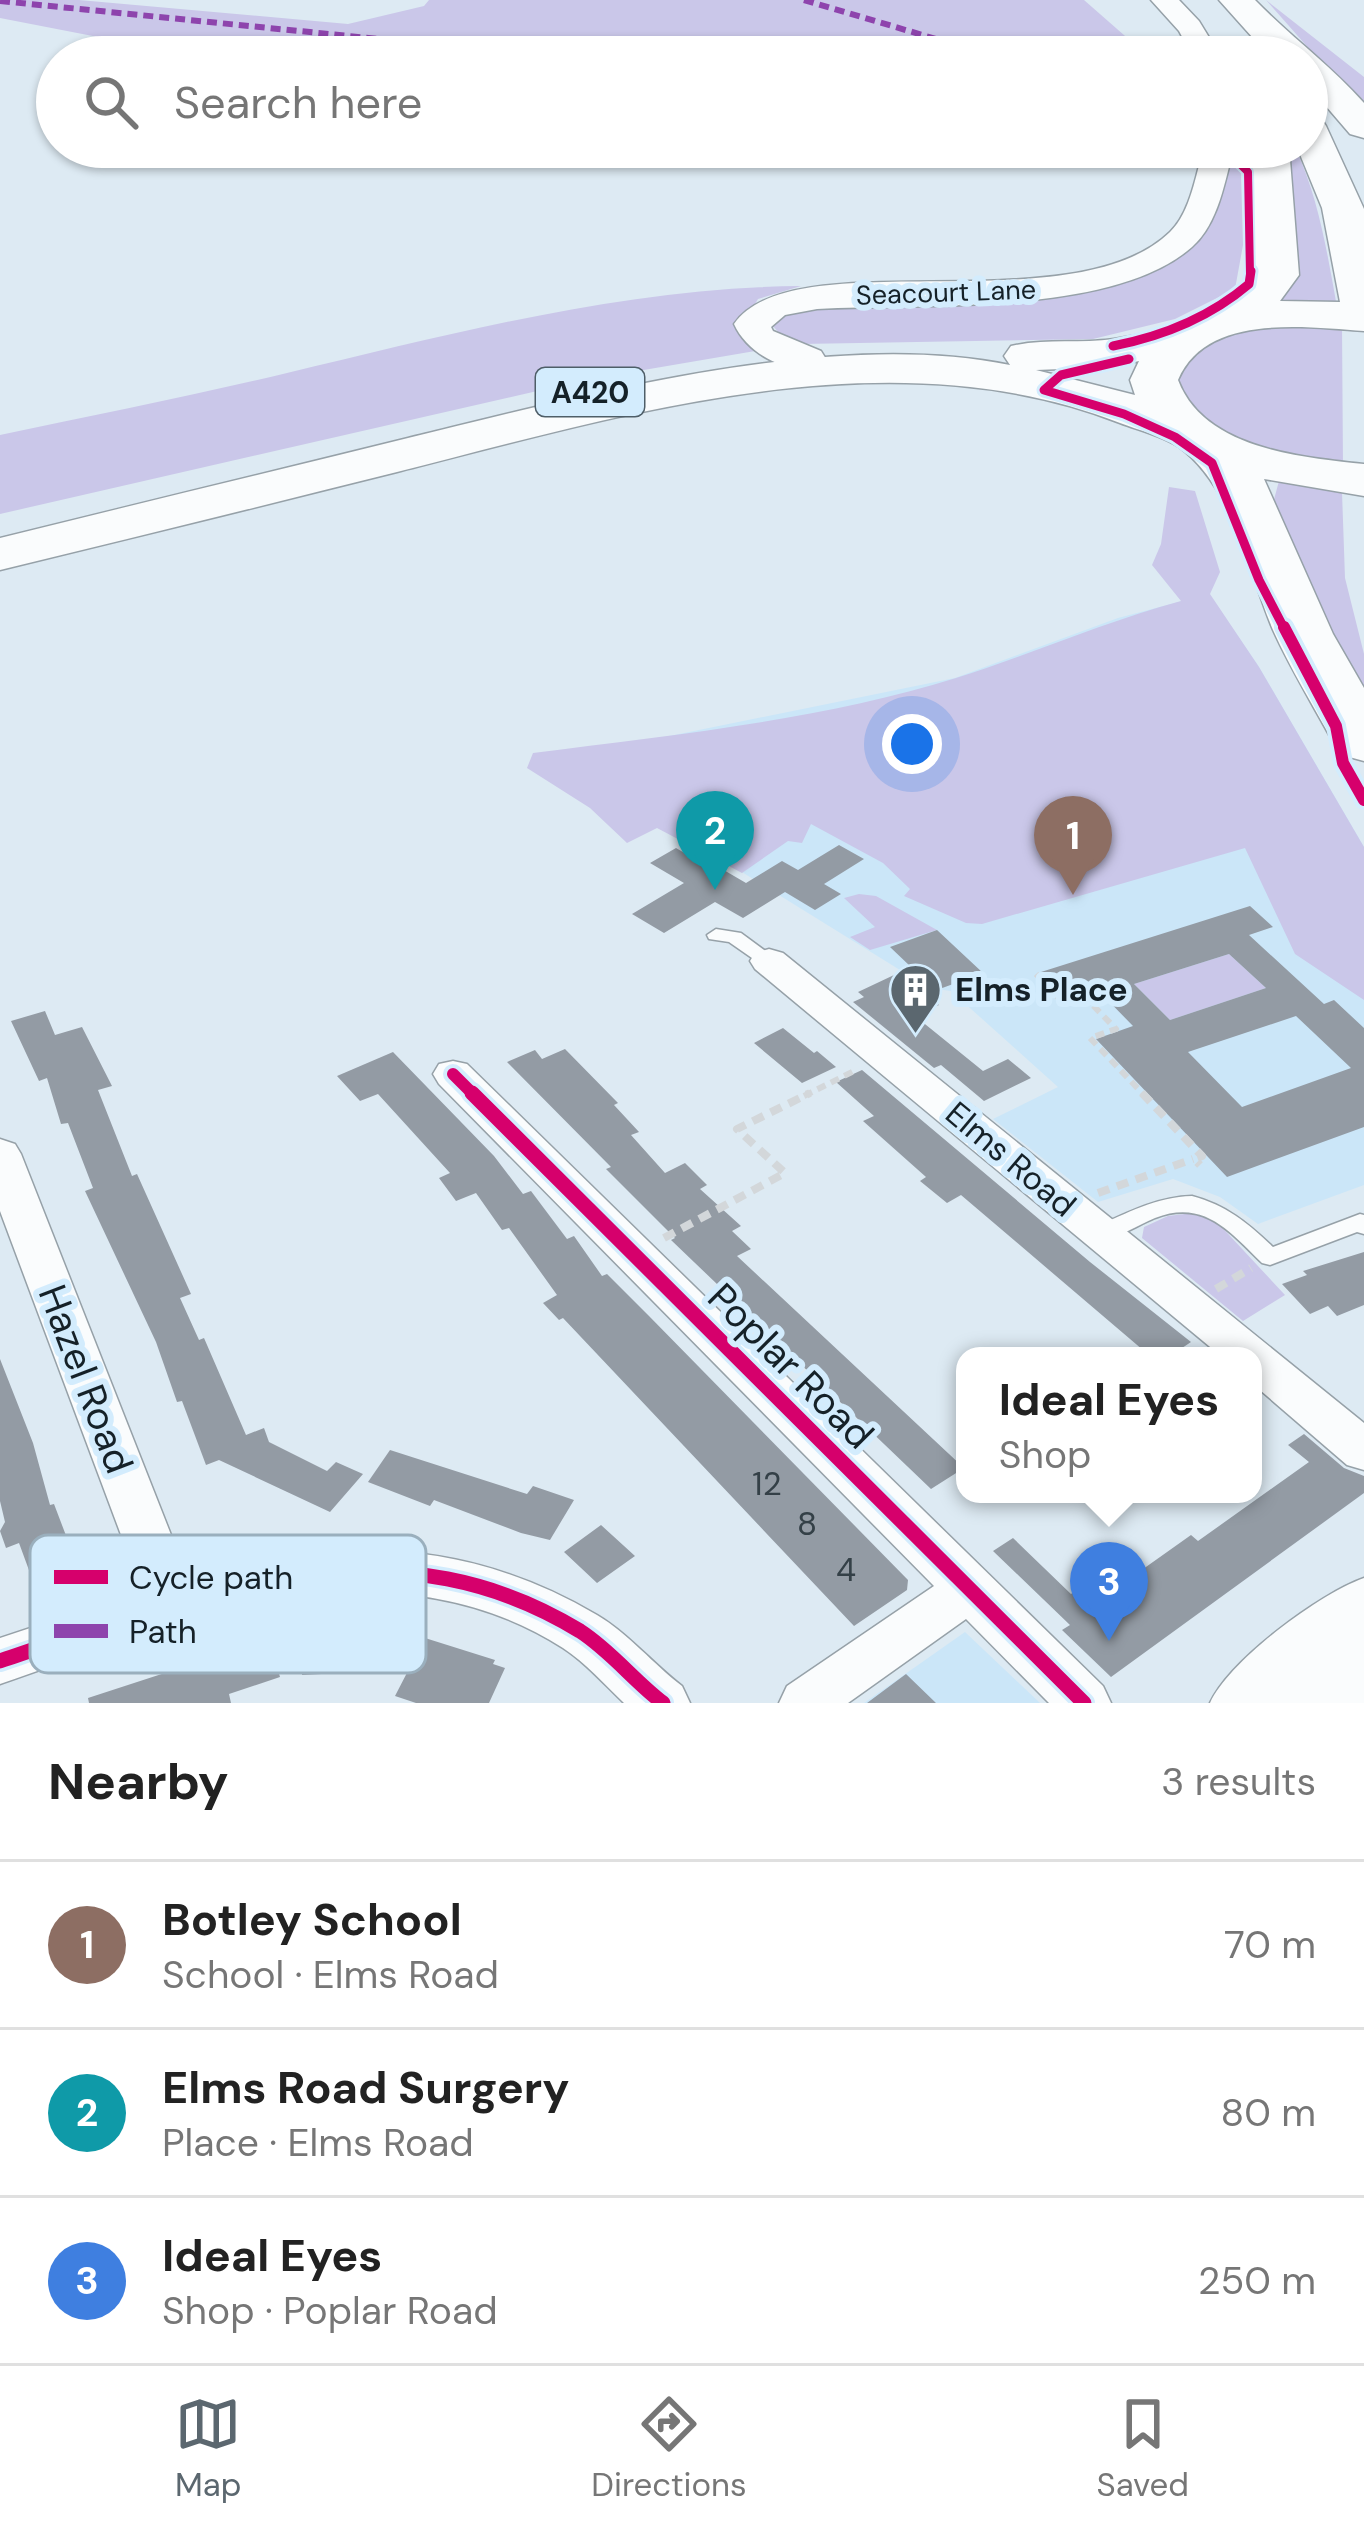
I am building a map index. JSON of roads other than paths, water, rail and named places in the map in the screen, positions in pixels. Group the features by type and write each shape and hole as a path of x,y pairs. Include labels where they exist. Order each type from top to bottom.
{"highway":[{"path":"1208,0 1232,36"},
{"path":"1208,0 1242,36"},
{"path":"1243,7 1270,36"},
{"path":"1243,7 1276,36"},
{"path":"1328,86 1364,126"},
{"path":"1328,114 1364,175"},
{"path":"1270,168 1277,275 1248,307 1194,332 1162,358 1154,380 1163,406 1237,475 1304,634 1364,742"},
{"path":"1325,168 1343,208 1364,307"},
{"path":"1194,332 1246,319 1364,317"},
{"name":"A420","path":"0,532 587,393 808,358 1099,355 1194,332"},
{"name":"A420","path":"0,554 556,418 692,391 805,376 910,370 1012,377 1113,401 1193,434"},
{"path":"1193,434 1254,459 1342,477"}],"street":[{"path":"1163,0 1195,36"},
{"name":"Seacourt Lane","path":"808,358 777,350 757,337 752,324 759,311 778,302 820,295 1035,291 1107,277 1180,242 1198,215 1213,168"},
{"name":"Elms Road","path":"769,962 1242,1347"},
{"name":"Poplar Road","path":"453,1074 1084,1703"},
{"name":"Hazel Road","path":"0,1154 146,1535"},
{"name":"Elms Road","path":"1262,1364 1364,1450"},
{"path":"426,1572 513,1596 580,1631 662,1703"},
{"path":"806,1703 971,1588"},
{"path":"1248,1703 1364,1609"},
{"path":"0,1661 30,1651"},
{"path":"1328,1703 1364,1672"}],"lane":[{"path":"716,935 734,937 769,962"},
{"path":"1102,1234 1152,1209 1187,1202 1220,1211 1270,1257 1360,1222 1364,1226"}],"place":[{"name":"Elms Road Surgery","path":"715,890"},
{"name":"Botley School","path":"1073,895"},
{"name":"Elms Place","path":"916,1035"},
{"name":"Ideal Eyes","path":"1109,1641"}]}
